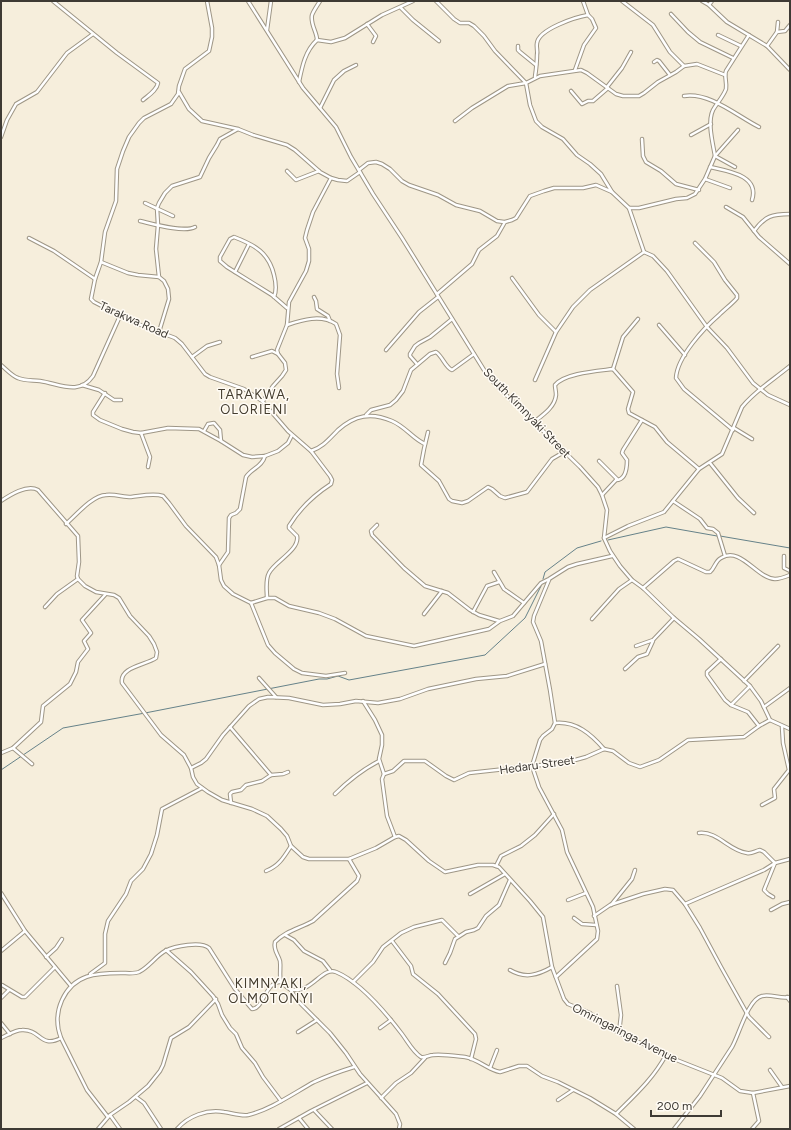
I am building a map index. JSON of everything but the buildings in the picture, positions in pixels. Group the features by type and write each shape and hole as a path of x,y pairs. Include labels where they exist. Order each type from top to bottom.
{"street":[{"path":"53,1 93,34 158,83 158,86 143,100"},
{"name":"Tarakwa Road","path":"207,1 212,28 210,48 207,53 185,69 174,100 167,107 144,118 139,123 126,143 118,163 116,200 105,232 101,262 91,296 92,300 120,316 175,338 182,344 208,376 244,389 262,401 292,435 311,451 326,470 332,483 320,490 302,508 289,526 289,528 297,536 298,540 293,548 269,571 266,598"},
{"name":"South Kimnyaki Street","path":"248,1 299,82 336,127 359,171 491,379 587,474 602,495 607,510 604,538"},
{"path":"266,30 271,1"},
{"path":"299,82 308,51 317,40 317,33 312,18 320,1"},
{"path":"317,40 330,42 339,41 391,10 401,8 413,1"},
{"path":"436,1 460,23 469,23 474,26 484,36 495,51 526,83 530,105 536,120 542,127 563,139 577,155 601,174 612,192 629,208 644,252 653,256 667,271 707,327 727,348 753,383 759,389 775,399 790,405"},
{"path":"575,70 584,45 596,28 592,19 588,15 583,1"},
{"path":"622,1 653,25 670,52 684,66"},
{"path":"702,1 709,5 727,22 767,46 790,70"},
{"path":"709,5 712,1"},
{"path":"401,8 439,41"},
{"path":"671,14 700,42 734,58"},
{"path":"535,77 538,54 537,43 542,34 563,23 588,15"},
{"path":"767,46 777,32 778,22"},
{"path":"367,24 376,36 373,42"},
{"path":"777,32 785,31 790,26"},
{"path":"1,137 7,120 16,104 37,92 67,53 93,34"},
{"path":"718,35 741,46"},
{"path":"715,156 711,114 725,92 727,84 725,75 741,46 749,35"},
{"path":"518,46 518,50 536,65"},
{"path":"571,91 582,104 588,101 593,101 607,88 622,68 631,52"},
{"path":"654,62 659,60 670,75"},
{"path":"455,121 508,86 526,83 535,77 561,74 575,70 581,70 587,73 619,96 639,96 684,66 697,64 725,75"},
{"path":"320,108 334,80 344,71 356,66"},
{"path":"178,91 189,109 202,121 238,129 291,147 319,171 331,178 347,181 368,164 376,162 390,169 405,183 438,195 456,205 480,211 497,221 505,222 516,218 530,196 554,188 580,189 596,185 612,192"},
{"path":"684,96 695,96 718,103 741,115 759,127"},
{"path":"691,134 711,123"},
{"path":"159,332 169,299 168,289 160,277 156,249 158,225 157,208 162,198 172,186 200,177 220,139 238,129"},
{"path":"629,208 639,208 676,199 688,198 695,194 705,179 715,156 738,130"},
{"path":"642,138 643,156 646,162 676,184 698,190"},
{"path":"715,156 735,167"},
{"path":"710,167 735,173 748,181 754,189 752,200"},
{"path":"287,171 296,180 319,171"},
{"path":"278,354 278,347 287,325 288,308 291,296 308,266 309,252 305,238 312,212 331,178"},
{"path":"705,179 730,188"},
{"path":"145,203 173,216"},
{"path":"726,207 743,217 754,231 790,264"},
{"path":"754,231 765,219 776,215 790,214"},
{"path":"140,221 186,230 195,227"},
{"path":"386,350 419,312 472,264 479,250 497,236 505,222"},
{"path":"29,238 54,251 95,279"},
{"path":"274,298 276,285 270,262 262,253 249,244 232,238 228,242 220,257 220,261 288,308"},
{"path":"695,243 714,262 738,297 707,327 685,355 676,374 677,381 705,408 733,429 752,439"},
{"path":"235,272 249,244"},
{"path":"535,380 556,332 580,298 644,252"},
{"path":"101,262 134,275 160,277"},
{"path":"512,278 539,315 556,332"},
{"path":"314,297 317,309 328,316 330,321"},
{"path":"1,365 17,378 21,379 40,381 71,388 82,385 93,376 120,316"},
{"path":"287,325 298,321 317,318 330,321 337,326 340,335 337,374 339,388"},
{"path":"417,364 410,356 415,346 430,337 452,319"},
{"path":"613,369 623,338 638,319"},
{"path":"659,325 685,355"},
{"path":"192,357 207,346 220,342"},
{"path":"252,357 272,351 278,354 285,363 286,370 262,401"},
{"path":"366,415 371,410 390,405 396,400 403,391 411,370 430,354 436,352 448,368 452,370 474,354"},
{"path":"790,366 759,389 742,407 722,454 699,469 661,514 628,526 604,538 612,556 632,580 643,588 750,686 764,707 770,720 782,727 790,729"},
{"path":"613,369 633,392 628,411 655,427 667,442 699,469"},
{"path":"534,422 550,408 556,394 555,385 561,380 575,375 613,369"},
{"path":"82,385 99,390 114,400 121,400"},
{"path":"105,393 93,412 94,416 122,429 141,433 171,428 197,429 204,431 243,455 252,457 265,456 282,448 288,443 292,435"},
{"path":"311,451 324,445 345,424 366,415 378,416 394,422 406,429 417,440 425,444"},
{"path":"602,495 616,480 620,480 623,477 627,460 622,452 642,420"},
{"path":"204,431 208,424 214,423 220,430 221,441"},
{"path":"428,432 421,465 439,481 449,499 456,503 468,501 488,488 505,498 527,492 552,459 564,452"},
{"path":"141,433 150,457 148,467"},
{"path":"219,565 228,552 229,518 240,509 246,477 248,473 260,466 265,456"},
{"path":"599,461 616,477 616,480"},
{"path":"710,463 738,498 754,513"},
{"path":"1,501 7,496 16,492 29,488 35,488 78,536 78,579 90,589 114,595 119,598 135,622 149,636 156,648 157,652 154,659 126,672 122,677 122,683 161,735 180,750 191,768 195,781 202,788 231,803 252,808 267,816 285,832 291,846 299,854 306,858 350,860 395,837 401,837 425,858 445,872 478,866 496,866 502,856 521,846 535,835 554,814"},
{"path":"66,524 93,499 101,495 106,494 125,497 160,495 166,498 186,526 214,554 219,565 221,580 224,586 233,594 251,603 268,645 275,653 294,669 302,673 326,676 345,673"},
{"path":"673,501 700,519 707,528 718,533 725,556"},
{"path":"377,525 371,531 372,535 404,568 425,586 442,591 452,596 473,612 484,617 500,621"},
{"path":"643,588 676,560 681,560 706,572 710,572 713,570 717,560 731,555 738,557 771,578 778,579 790,575"},
{"path":"251,603 266,598 275,598 289,606 330,617 366,636 411,646 492,627 500,621 513,616 541,583 549,580 568,567 612,556"},
{"path":"784,556 784,568 790,571"},
{"path":"494,572 504,589 524,603"},
{"path":"45,607 57,594 78,579"},
{"path":"549,580 534,616 533,622 541,641 555,723 552,729 540,740 532,766 539,786 562,830 567,852 593,907 598,934 597,939 556,977"},
{"path":"592,619 619,589 632,580"},
{"path":"473,612 487,586 499,582"},
{"path":"424,614 442,591"},
{"path":"1,753 14,748 41,722 43,706 67,687 75,675 78,662 88,649 84,642 92,632 82,620 106,594"},
{"path":"625,669 638,657 647,654 653,640 674,618"},
{"path":"636,646 653,640"},
{"path":"744,681 778,646"},
{"path":"721,659 706,674 731,705 748,712 759,726"},
{"path":"191,768 206,759 218,740 253,702 263,698 276,697 298,699 323,706 356,701 378,703 395,700 428,689 476,679 500,678 545,664"},
{"path":"259,678 276,697"},
{"path":"731,705 750,686"},
{"path":"764,707 790,688"},
{"path":"363,701 375,720 382,735 379,761 384,774 382,779 384,802 387,816 395,837"},
{"path":"555,723 566,722 575,725 593,738 604,749 613,751 629,763 640,767 659,760 688,740 744,737 770,720"},
{"path":"230,727 271,775"},
{"path":"762,805 775,798 774,789 789,770 783,742 782,727"},
{"path":"14,748 32,764"},
{"name":"Hedaru Street","path":"384,774 393,771 402,762 422,760 429,762 446,776 454,780 469,773 577,760 604,749"},
{"path":"335,794 358,772 379,761"},
{"path":"231,803 230,794 232,792 241,790 246,785 262,781 271,775 288,772"},
{"path":"120,1129 87,1090 61,1038 58,1030 57,1014 64,996 71,986 105,963 105,934 108,922 126,894 131,880 143,869 151,854 157,835 162,809 202,788"},
{"path":"699,833 709,833 731,847 746,853 757,850 762,851 774,864"},
{"path":"266,870 272,868 280,862 291,846"},
{"path":"685,904 764,870 774,864 790,859"},
{"path":"350,860 359,876 357,881 313,921 307,925 294,929 278,939 274,945 280,961 279,974 281,982 339,1044 354,1067 367,1083 396,1114 400,1124 399,1129"},
{"path":"773,896 766,893 764,889 774,864"},
{"name":"Omringaringa Avenue","path":"496,866 530,901 543,917 552,967 564,999 568,1004 590,1013 606,1026 619,1033 666,1055 726,1080 740,1092 753,1093"},
{"path":"594,916 610,905 632,879 635,870"},
{"path":"470,894 505,874"},
{"path":"445,963 455,939 466,932 478,928 486,916 499,905 510,880"},
{"path":"610,905 658,890 672,890 685,904 700,928 751,1019 769,1037"},
{"path":"1,893 25,931 71,986"},
{"path":"568,900 586,893"},
{"path":"771,910 782,904 790,902"},
{"path":"574,918 582,924 596,925"},
{"path":"353,982 383,948 405,931 414,927 440,920 458,936"},
{"path":"1,951 25,931"},
{"path":"285,935 294,940 304,951 323,961 330,970 353,982 375,1002 419,1056 425,1058"},
{"path":"46,956 56,948 62,939"},
{"path":"392,941 410,966 413,974 438,994 475,1034 476,1039 471,1059"},
{"path":"88,975 105,973 136,973 166,950 195,945 206,946 213,953 235,988 252,1009 256,1007 274,983 281,982"},
{"path":"166,950 191,972 216,999 222,1015 229,1027 236,1034 242,1048 255,1063 263,1077 281,1101"},
{"path":"2,985 22,997 25,997 55,967"},
{"path":"510,970 526,975 541,972 552,967"},
{"path":"289,989 307,987 330,970"},
{"path":"617,986 621,1014 619,1033"},
{"path":"1,998 9,990"},
{"path":"674,1129 700,1096 737,1038 747,1012 753,1003 759,997 767,995 788,997 790,1001"},
{"path":"98,1129 109,1116 148,1086 160,1071 171,1038 189,1027 216,999"},
{"path":"298,1032 317,1020"},
{"path":"380,1028 391,1020"},
{"path":"1,1023 10,1034"},
{"path":"1,1038 17,1031 27,1030 48,1042 55,1042 61,1038"},
{"path":"490,1068 497,1050"},
{"path":"382,1098 396,1084 415,1070 425,1058 430,1056 438,1055 471,1059 500,1072 524,1065 542,1076 573,1089 616,1114 634,1129"},
{"path":"616,1114 646,1085 657,1071 666,1055"},
{"path":"177,1129 185,1121 205,1112 222,1111 244,1115 250,1114 281,1101 315,1082 354,1067"},
{"path":"770,1070 782,1086"},
{"path":"279,1129 367,1083"},
{"path":"752,1129 759,1121 753,1093 782,1086 790,1086"},
{"path":"558,1100 573,1089"},
{"path":"135,1097 144,1103 161,1129"},
{"path":"314,1110 332,1129"},
{"path":"299,1118 308,1129"}],"waterway":[{"path":"608,540 666,527 717,536"},
{"path":"720,536 790,548"},
{"path":"543,579 545,572 577,548 601,541"},
{"path":"1,770 63,728 319,679 327,679 338,676 349,680 485,655 525,618 541,586"}],"district":[{"name":"TARAKWA, OLORIENI","path":"254,402"},
{"name":"KIMNYAKI, OLMOTONYI","path":"271,990"}]}
